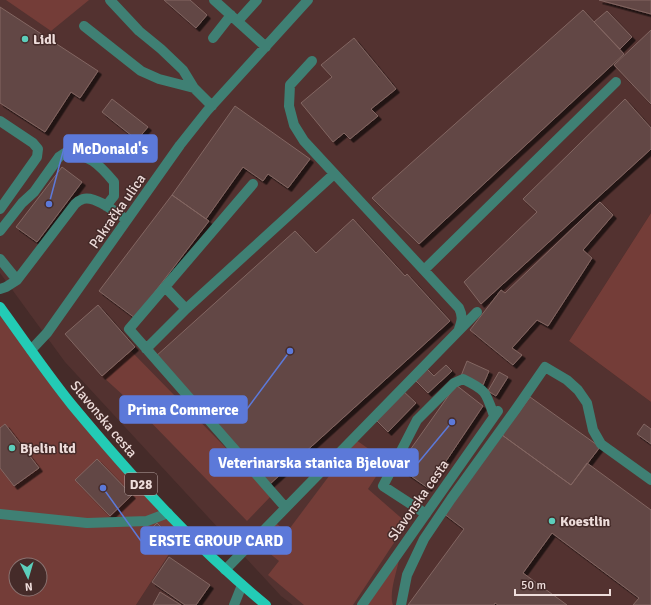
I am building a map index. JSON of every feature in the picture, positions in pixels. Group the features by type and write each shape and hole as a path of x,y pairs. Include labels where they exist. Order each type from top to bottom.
{"main road":[{"name":"Slavonska cesta","path":"0,307 71,404 123,464 195,542 266,605"}],"street":[{"path":"110,0 139,32 161,49 183,70 194,88 212,106"},
{"path":"214,0 266,47"},
{"path":"213,38 257,0"},
{"name":"Pakračka ulica","path":"31,350 47,333 180,145 212,106 308,0"},
{"path":"84,26 141,70 159,79 194,88"},
{"path":"312,61 290,85 289,106 294,125 304,141 459,308 462,315 462,322 458,331"},
{"path":"424,270 616,82"},
{"path":"0,121 33,143 38,149 37,157 0,210"},
{"path":"0,231 22,203 34,192 59,157 65,153 82,155 96,162 114,182 114,196 106,206"},
{"path":"146,349 186,310 334,174"},
{"path":"253,184 129,329 285,507"},
{"path":"0,289 17,280 75,204 83,199 91,198 127,220"},
{"path":"0,259 17,280"},
{"path":"165,286 186,310"},
{"path":"225,570 477,312"},
{"path":"401,605 407,575 424,539 451,499 512,416 545,367 567,380 587,403 593,430 601,444 651,480"},
{"name":"Slavonska cesta","path":"362,605 426,514 496,413 480,387 463,379 454,383 417,420 382,486 426,514"},
{"path":"0,514 87,523 147,521 168,513"},
{"path":"234,605 242,585"}],"shaded area":[{"path":"0,0 651,0 651,213 569,341 651,402 651,605 293,605 281,596 65,362 0,273"},
{"path":"6,0 89,0 51,31"},
{"path":"651,213 651,402 569,341"},
{"path":"0,307 27,344 184,531 136,605 0,605"},
{"path":"131,351 272,495 247,521 136,407 102,376"},
{"path":"356,440 386,461 368,489 407,523 353,605 304,605 268,575 279,561 253,540 272,520 287,532"},
{"path":"184,531 266,605 136,605"},
{"path":"401,551 393,586 393,605 366,605"}],"building":[{"path":"164,0 190,0 207,15 196,28"},
{"path":"599,0 651,0 651,14"},
{"name":"Lidl","path":"0,7 98,71 80,98 71,92 45,132 0,103"},
{"path":"583,10 624,54 419,244 372,198"},
{"path":"607,11 632,37 620,49 594,22"},
{"path":"651,30 651,104 614,65"},
{"path":"354,38 396,89 371,109 378,116 350,139 344,133 333,142 301,103 332,77 321,65"},
{"path":"112,99 148,127 137,140 102,112"},
{"path":"625,99 651,128 651,149 481,304 464,282 537,212 523,199"},
{"path":"235,106 310,159 288,188 268,174 263,181 243,167 206,219 172,195"},
{"path":"62,167 82,182 37,242 16,227"},
{"path":"172,195 209,221 135,318 99,291"},
{"path":"600,202 613,215 583,250 592,258 548,326 537,320 512,348 522,355 513,365 470,330 501,290 505,293"},
{"path":"353,219 405,276 407,274 450,321 270,484 155,357 295,231 316,253"},
{"path":"98,305 135,347 102,376 65,334"},
{"path":"467,361 489,371 483,385 461,376"},
{"path":"446,365 452,371 428,393 414,379 426,368 434,376"},
{"path":"499,372 508,377 496,396 488,391"},
{"path":"456,385 483,406 428,488 398,467"},
{"path":"402,390 416,403 388,432 374,418"},
{"path":"530,397 600,447 571,485 502,435"},
{"name":"Bjelin ltd","path":"5,424 39,468 14,486 0,468 0,428"},
{"path":"644,424 651,429 651,444 637,434"},
{"name":"Koestlin","path":"502,435 571,485 587,463 651,510 651,605 633,605 639,598 552,533 523,573 567,605 498,605 495,603 494,605 408,605 464,529 443,513"},
{"path":"97,459 132,495 110,516 75,480"},
{"path":"157,523 165,531 159,537 151,529"},
{"path":"169,557 210,585 196,605 185,605 152,582"},
{"path":"160,592 181,605 153,605"}],"place":[{"name":"Lidl","path":"25,39"},
{"name":"McDonald's","path":"49,204"},
{"name":"Prima Commerce","path":"290,351"},
{"name":"Veterinarska stanica Bjelovar","path":"452,422"},
{"name":"Bjelin ltd","path":"12,448"},
{"name":"ERSTE GROUP CARD","path":"103,488"},
{"name":"Koestlin","path":"552,521"}]}
